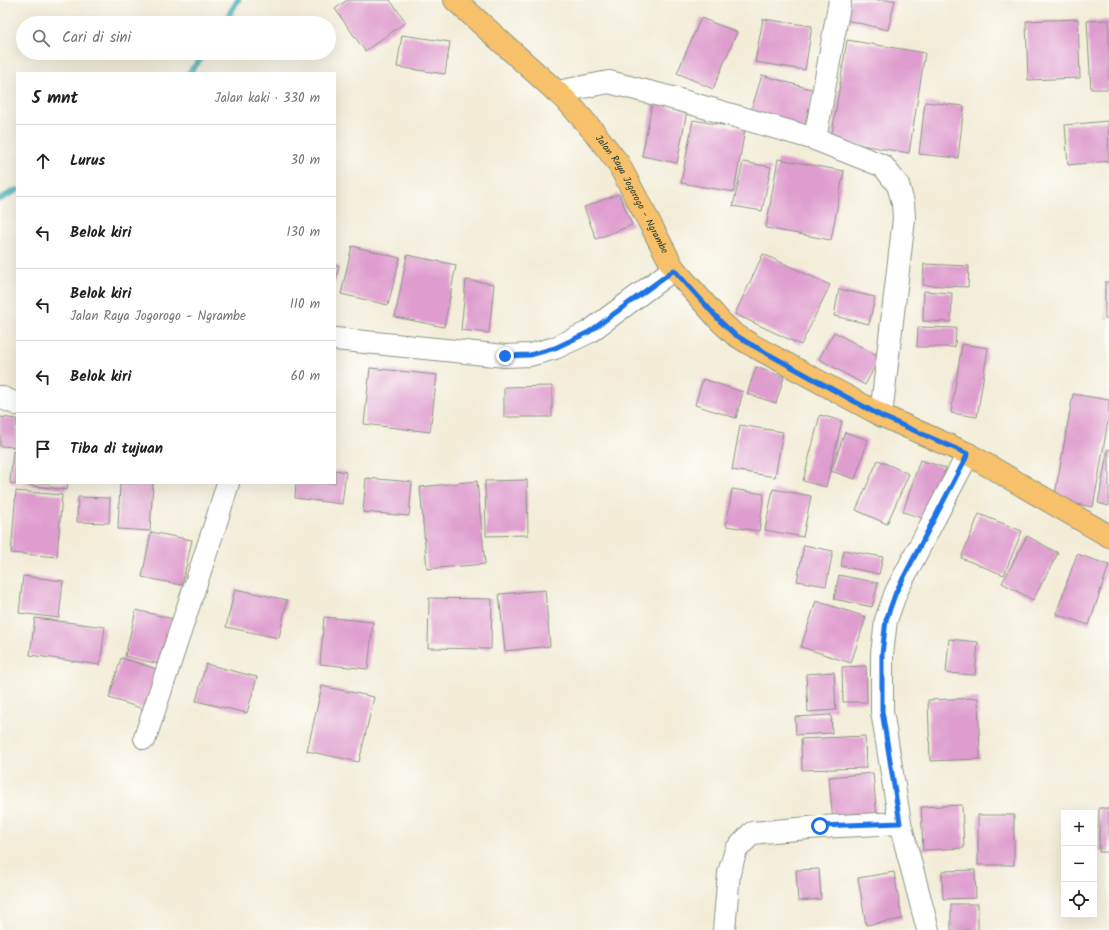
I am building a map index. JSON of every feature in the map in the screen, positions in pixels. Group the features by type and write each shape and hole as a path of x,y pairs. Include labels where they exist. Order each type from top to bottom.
{"main road":[{"name":"Jalan Raya Jogorogo - Ngrambe","path":"455,0 568,102 594,132 618,163 674,270 721,322 734,334 881,416 968,454 1109,536"}],"street":[{"path":"815,139 840,0"},
{"path":"557,92 609,82 676,99 815,139 883,166 898,185 903,203 904,219 881,416"},
{"path":"336,339 505,356 530,355 555,348 589,332 674,270"},
{"path":"0,398 16,404"},
{"path":"928,930 900,823 882,711 882,654 886,620 896,592 968,454"},
{"path":"144,738 228,484"},
{"path":"724,930 729,873 736,850 752,833 820,826 900,823"}],"building":[{"path":"347,0 390,0 406,22 365,51 335,9"},
{"path":"851,0 895,0 888,30 846,20"},
{"path":"701,18 737,32 713,89 677,73"},
{"path":"763,19 812,26 805,70 755,62"},
{"path":"1078,19 1080,78 1028,80 1026,21"},
{"path":"1109,20 1109,89 1091,89 1087,21"},
{"path":"402,35 450,42 445,74 397,67"},
{"path":"847,40 925,53 909,153 831,140"},
{"path":"762,75 814,90 803,129 750,114"},
{"path":"925,102 964,106 958,158 919,154"},
{"path":"652,104 687,111 677,163 642,156"},
{"path":"693,120 745,129 734,192 681,183"},
{"path":"1108,121 1109,161 1068,165 1065,125"},
{"path":"778,159 844,171 831,240 766,228"},
{"path":"743,162 771,167 762,211 733,206"},
{"path":"619,194 632,225 596,239 584,207"},
{"path":"352,246 400,258 388,305 341,294"},
{"path":"763,254 830,285 801,345 735,314"},
{"path":"407,255 456,265 444,327 395,317"},
{"path":"924,264 969,266 968,287 923,285"},
{"path":"336,265 339,265 336,282"},
{"path":"466,280 494,284 489,333 461,330"},
{"path":"1105,282 1109,282 1109,319 1105,319"},
{"path":"839,289 875,297 869,324 834,316"},
{"path":"924,291 952,293 951,322 923,321"},
{"path":"918,327 956,328 955,347 917,347"},
{"path":"834,332 880,357 865,385 819,359"},
{"path":"962,344 988,348 977,417 951,413"},
{"path":"756,367 784,377 776,403 747,394"},
{"path":"370,368 437,375 430,432 364,424"},
{"path":"703,379 743,392 736,418 695,405"},
{"path":"552,386 552,417 504,417 504,387"},
{"path":"1073,394 1109,400 1109,416 1093,507 1054,500"},
{"path":"820,415 842,421 826,487 803,481"},
{"path":"0,417 16,419 16,447 0,446"},
{"path":"740,425 783,432 775,477 732,470"},
{"path":"845,432 868,440 855,479 831,471"},
{"path":"1109,449 1109,506 1098,503"},
{"path":"13,451 16,452 16,484 10,483"},
{"path":"878,460 909,474 887,524 856,510"},
{"path":"920,460 946,468 929,520 903,512"},
{"path":"336,470 346,472 342,504 295,498 296,484 336,484"},
{"path":"366,478 412,482 409,516 363,512"},
{"path":"527,480 528,535 486,536 485,481"},
{"path":"477,481 485,564 427,569 420,487"},
{"path":"18,484 68,484 67,490"},
{"path":"120,484 153,484 150,531 118,529"},
{"path":"732,489 764,494 759,531 726,526"},
{"path":"773,489 811,496 803,537 765,530"},
{"path":"16,491 62,495 57,557 11,553"},
{"path":"78,497 110,498 109,523 77,522"},
{"path":"979,514 1022,531 1004,575 961,558"},
{"path":"151,532 192,540 182,585 142,577"},
{"path":"1027,536 1058,553 1033,600 1002,583"},
{"path":"804,545 833,551 826,586 797,581"},
{"path":"844,550 883,557 879,574 841,566"},
{"path":"1077,554 1109,565 1089,625 1056,614"},
{"path":"839,575 878,583 872,607 834,599"},
{"path":"23,576 63,581 59,618 19,613"},
{"path":"235,589 287,600 279,638 226,627"},
{"path":"545,590 550,646 505,651 499,594"},
{"path":"429,598 492,599 491,649 428,648"},
{"path":"816,601 866,617 851,663 801,647"},
{"path":"136,610 178,620 167,666 125,656"},
{"path":"324,617 373,622 368,669 320,664"},
{"path":"35,618 105,627 100,665 30,655"},
{"path":"949,639 978,642 975,675 946,673"},
{"path":"121,658 160,670 147,710 109,698"},
{"path":"206,664 257,677 247,713 196,701"},
{"path":"866,666 867,702 843,702 842,667"},
{"path":"834,672 836,710 808,712 806,674"},
{"path":"322,686 374,697 359,762 307,751"},
{"path":"978,698 980,759 930,761 928,700"},
{"path":"831,715 832,733 796,735 795,717"},
{"path":"865,736 866,768 802,770 801,739"},
{"path":"873,773 877,819 833,822 829,777"},
{"path":"962,805 964,848 923,850 921,807"},
{"path":"1099,808 1109,808 1109,852 1099,852"},
{"path":"978,815 1014,815 1014,865 978,865"},
{"path":"819,869 821,899 798,901 796,870"},
{"path":"975,870 976,898 943,899 942,871"},
{"path":"894,872 902,919 866,925 858,878"},
{"path":"951,904 978,904 978,930 951,930"}],"waterway":[{"path":"228,16 238,0"},
{"path":"190,72 200,60"},
{"path":"0,199 16,191"}],"route":[{"path":"505,356 530,355 555,348 589,332 674,270 721,322 734,334 881,416 968,454 896,592 886,620 882,654 882,711 900,823 820,826"}]}
